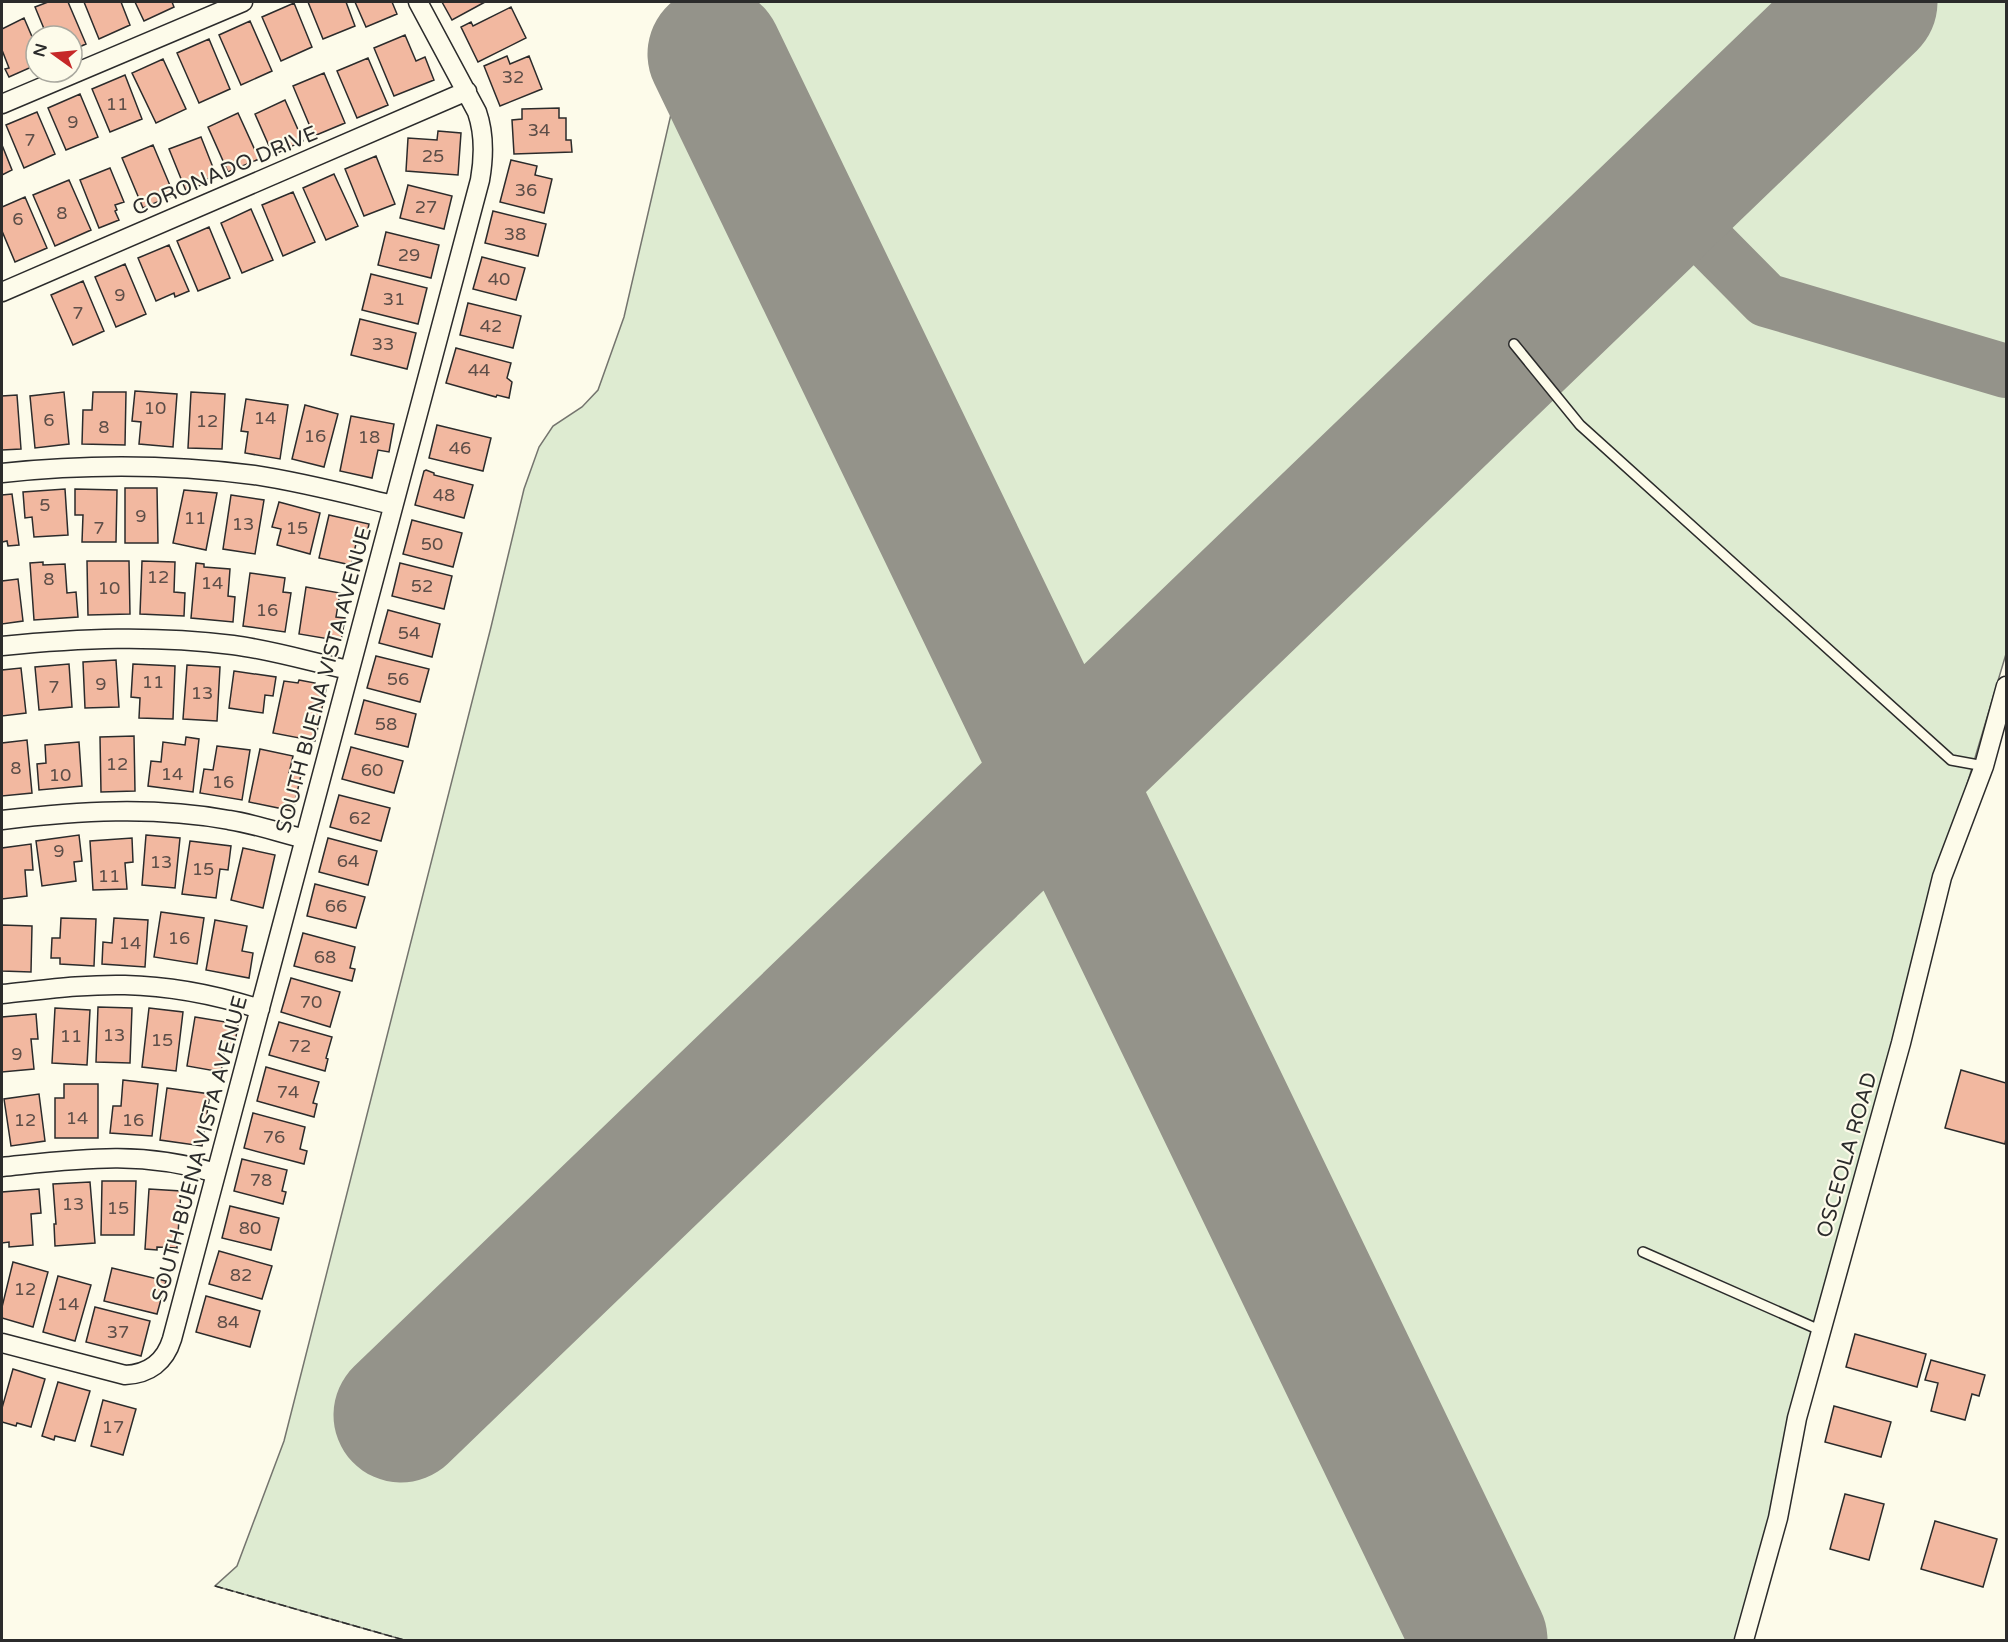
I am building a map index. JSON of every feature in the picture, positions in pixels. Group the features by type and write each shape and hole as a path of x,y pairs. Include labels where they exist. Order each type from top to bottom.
{"street":[{"path":"2,104 243,2"},
{"name":"SOUTH BUENA VISTA AVENUE","path":"2,1343 116,1374 132,1375 148,1371 163,1358 172,1339 480,180 484,149 481,126 467,91 418,2"},
{"name":"CORONADO DRIVE","path":"2,292 467,91"},
{"path":"2,473 93,466 153,466 213,471 300,483 393,505"},
{"path":"2,646 86,638 171,639 236,646 349,670"},
{"name":"OSCEOLA ROAD","path":"1744,1641 1778,1518 1797,1418 1901,1043 1942,877 1984,766 2007,686"},
{"path":"2,820 103,811 145,811 231,820 305,839"},
{"path":"2,994 91,986 145,986 196,992 260,1009"},
{"path":"2,1167 88,1158 129,1157 171,1161 216,1173"}],"lane":[{"path":"1514,344 1580,425 1951,760 1984,766"},
{"path":"1643,1252 1821,1331"}],"green space":[{"path":"697,2 2006,2 2006,654 1960,808 1768,1534 1736,1640 404,1640 215,1586 237,1566 284,1441 524,489 539,447 553,426 582,407 598,390 624,317"}],"building":[{"path":"48,2 68,2 77,24 42,24 35,7"},
{"path":"84,2 121,2 130,25 99,39"},
{"path":"135,2 172,2 174,7 144,21"},
{"path":"308,2 346,2 355,26 323,39"},
{"path":"355,2 392,2 397,14 366,27"},
{"path":"442,2 485,2 452,20"},
{"path":"294,3 312,47 281,61 262,17"},
{"path":"511,7 526,38 478,62 461,27 471,22 473,26"},
{"path":"24,18 27,24 24,24 24,70 9,77 5,69 9,68 2,50 2,29"},
{"path":"250,21 272,71 241,85 219,35"},
{"path":"405,35 416,61 425,57 434,80 394,96 374,48"},
{"path":"209,39 230,89 199,103 177,53"},
{"path":"507,56 510,64 529,56 542,89 500,106 484,66"},
{"path":"368,58 388,105 357,118 337,71"},
{"path":"163,59 186,109 156,123 132,73"},
{"path":"324,73 345,123 314,136 293,86"},
{"path":"125,75 142,119 110,132 92,89"},
{"path":"80,94 98,137 66,150 48,108"},
{"path":"285,100 303,141 273,155 255,114"},
{"path":"559,108 559,118 566,118 566,140 571,140 572,152 514,154 512,120 522,119 522,109"},
{"path":"37,112 55,154 24,168 6,125"},
{"path":"238,113 259,159 228,172 208,127"},
{"path":"438,131 461,133 458,175 406,171 408,138 437,140"},
{"path":"201,137 216,175 186,191 169,149"},
{"path":"2,145 12,170 2,175"},
{"path":"153,145 174,195 143,208 122,158"},
{"path":"376,156 395,204 364,216 345,169"},
{"path":"511,160 537,166 535,175 552,179 544,213 500,202"},
{"path":"110,168 124,202 115,205 119,220 99,228 80,180"},
{"path":"334,174 358,226 326,240 303,188"},
{"path":"69,180 91,230 55,246 33,195"},
{"path":"408,185 452,196 444,229 400,218"},
{"path":"293,192 315,242 283,256 262,205"},
{"path":"25,197 47,248 15,262 2,231 2,207"},
{"path":"251,209 273,260 242,273 221,223"},
{"path":"493,211 546,224 538,256 485,243"},
{"path":"209,227 230,278 198,291 177,241"},
{"path":"386,232 439,245 431,278 378,265"},
{"path":"169,245 189,291 175,297 174,293 156,301 138,258"},
{"path":"482,257 525,268 516,300 473,289"},
{"path":"125,264 146,314 116,327 95,277"},
{"path":"371,274 427,288 418,324 362,310"},
{"path":"83,281 104,331 73,345 51,295"},
{"path":"468,303 521,316 513,348 460,335"},
{"path":"360,319 416,333 407,369 351,355"},
{"path":"456,348 511,363 507,378 512,382 509,398 497,395 496,397 446,383"},
{"path":"135,391 177,394 173,447 139,444 141,422 132,421"},
{"path":"64,392 69,444 35,448 30,396"},
{"path":"93,392 126,392 125,445 82,444 83,410 92,410"},
{"path":"191,392 225,394 222,449 188,448"},
{"path":"17,395 21,449 2,450 2,396"},
{"path":"246,399 288,405 280,459 245,453 248,432 241,431"},
{"path":"305,405 338,414 324,467 292,459"},
{"path":"351,416 394,424 389,452 378,450 372,478 340,471"},
{"path":"437,425 491,438 483,471 429,458"},
{"path":"426,470 434,475 473,485 464,518 415,505"},
{"path":"125,488 157,488 158,543 125,543"},
{"path":"65,489 68,535 34,537 32,517 25,518 23,492"},
{"path":"75,489 117,490 116,542 82,542 83,515 75,515"},
{"path":"184,490 217,493 206,550 173,543"},
{"path":"12,494 19,545 8,546 7,541 2,542 2,495"},
{"path":"231,495 264,500 255,554 223,549"},
{"path":"279,502 320,513 310,554 277,545 281,529 272,527"},
{"path":"329,515 369,524 364,546 356,544 351,565 319,558"},
{"path":"412,520 462,533 453,567 403,554"},
{"path":"87,561 129,561 130,614 88,615"},
{"path":"142,561 175,562 174,592 185,593 184,616 140,614"},
{"path":"43,562 43,565 65,564 67,593 76,592 78,617 34,620 30,563"},
{"path":"196,563 204,564 204,567 230,569 228,596 235,597 233,622 191,618"},
{"path":"400,563 452,576 444,609 392,596"},
{"path":"250,573 285,578 283,592 291,593 285,632 243,626"},
{"path":"18,579 23,621 2,624 2,581"},
{"path":"306,587 340,593 336,617 345,618 341,641 299,634"},
{"path":"388,610 440,624 432,657 379,643"},
{"path":"376,656 429,669 420,702 367,688"},
{"path":"116,660 119,707 85,708 83,662"},
{"path":"69,664 72,707 39,710 35,667"},
{"path":"133,664 175,666 173,719 139,718 140,698 131,697"},
{"path":"187,665 220,667 217,721 183,719"},
{"path":"21,668 26,713 2,716 2,670"},
{"path":"234,671 276,677 273,696 265,695 263,713 229,708"},
{"path":"299,680 315,683 314,686 326,689 315,741 273,733 284,681 298,683"},
{"path":"364,700 416,714 408,747 355,734"},
{"path":"134,736 135,791 101,792 100,737"},
{"path":"186,737 199,739 193,792 148,786 151,761 161,762 163,742 185,745"},
{"path":"27,740 32,793 2,796 2,743"},
{"path":"79,742 82,786 39,790 37,764 46,763 45,745"},
{"path":"217,746 250,750 242,800 200,793 204,769 213,770"},
{"path":"351,747 403,761 394,793 342,779"},
{"path":"260,749 293,756 289,773 301,775 293,811 249,802"},
{"path":"339,795 390,808 381,841 330,827"},
{"path":"79,835 82,861 74,862 76,881 42,886 36,841"},
{"path":"146,835 180,838 175,888 142,885"},
{"path":"132,838 133,862 125,863 127,889 93,890 90,841"},
{"path":"328,838 377,851 368,885 319,872"},
{"path":"190,841 231,846 228,870 220,869 216,898 182,894"},
{"path":"31,844 33,870 25,870 27,896 2,899 2,848"},
{"path":"243,848 275,855 263,908 231,900"},
{"path":"315,884 365,897 356,928 307,916"},
{"path":"161,912 204,918 197,964 154,957"},
{"path":"61,918 96,919 94,966 60,964 60,958 51,958 52,938 60,938"},
{"path":"114,918 148,920 145,967 102,964 103,942 112,943"},
{"path":"215,920 247,926 242,951 253,953 249,978 206,970"},
{"path":"2,925 32,926 31,972 2,971"},
{"path":"303,933 355,947 350,968 355,969 352,981 294,966"},
{"path":"291,978 340,992 330,1027 281,1012"},
{"path":"98,1007 132,1008 130,1063 96,1062"},
{"path":"55,1008 90,1010 87,1065 52,1063"},
{"path":"149,1008 183,1012 176,1071 142,1067"},
{"path":"36,1014 38,1039 31,1039 34,1069 2,1072 2,1017"},
{"path":"195,1017 238,1024 234,1049 225,1047 221,1072 187,1066"},
{"path":"279,1022 332,1037 325,1071 269,1055"},
{"path":"266,1067 319,1082 313,1103 317,1104 314,1117 257,1101"},
{"path":"1961,1070 2006,1083 2005,1144 1945,1128"},
{"path":"123,1080 158,1084 152,1136 110,1133 113,1106 121,1106"},
{"path":"64,1084 98,1084 98,1138 55,1138 55,1098 64,1098"},
{"path":"167,1088 210,1094 202,1146 160,1140"},
{"path":"39,1094 45,1141 11,1146 4,1099"},
{"path":"253,1113 305,1127 300,1149 307,1151 304,1164 244,1148"},
{"path":"242,1159 287,1170 282,1191 286,1192 283,1204 234,1191"},
{"path":"102,1181 136,1181 134,1235 101,1235"},
{"path":"90,1182 95,1243 55,1246 53,1184"},
{"path":"39,1189 41,1213 31,1214 33,1245 9,1247 9,1242 2,1243 2,1192"},
{"path":"149,1189 181,1191 177,1248 145,1249"},
{"path":"230,1206 279,1218 271,1250 222,1238"},
{"path":"219,1251 272,1266 262,1299 209,1284"},
{"path":"13,1262 48,1272 33,1327 2,1318 2,1307"},
{"path":"112,1268 166,1281 157,1314 104,1301"},
{"path":"58,1276 91,1285 75,1341 43,1332"},
{"path":"206,1296 260,1311 250,1347 196,1332"},
{"path":"95,1307 150,1321 141,1356 86,1342"},
{"path":"1855,1334 1926,1354 1917,1387 1846,1367"},
{"path":"1931,1360 1985,1375 1979,1396 1972,1394 1965,1420 1931,1411 1938,1383 1925,1380"},
{"path":"13,1369 45,1379 31,1427 2,1422 2,1408"},
{"path":"58,1382 90,1391 75,1441 55,1436 54,1440 42,1436"},
{"path":"103,1400 136,1409 123,1455 91,1446"},
{"path":"1834,1406 1891,1422 1881,1457 1825,1442"},
{"path":"1845,1494 1884,1504 1869,1560 1830,1549"},
{"path":"1935,1521 1997,1539 1983,1587 1921,1569"}],"taxiway":[{"path":"1665,198 1766,300 2006,371"}],"runway":[{"path":"401,1415 1870,2"},
{"path":"715,54 1480,1640"}],"fence":[{"path":"215,1586 404,1640"}]}
